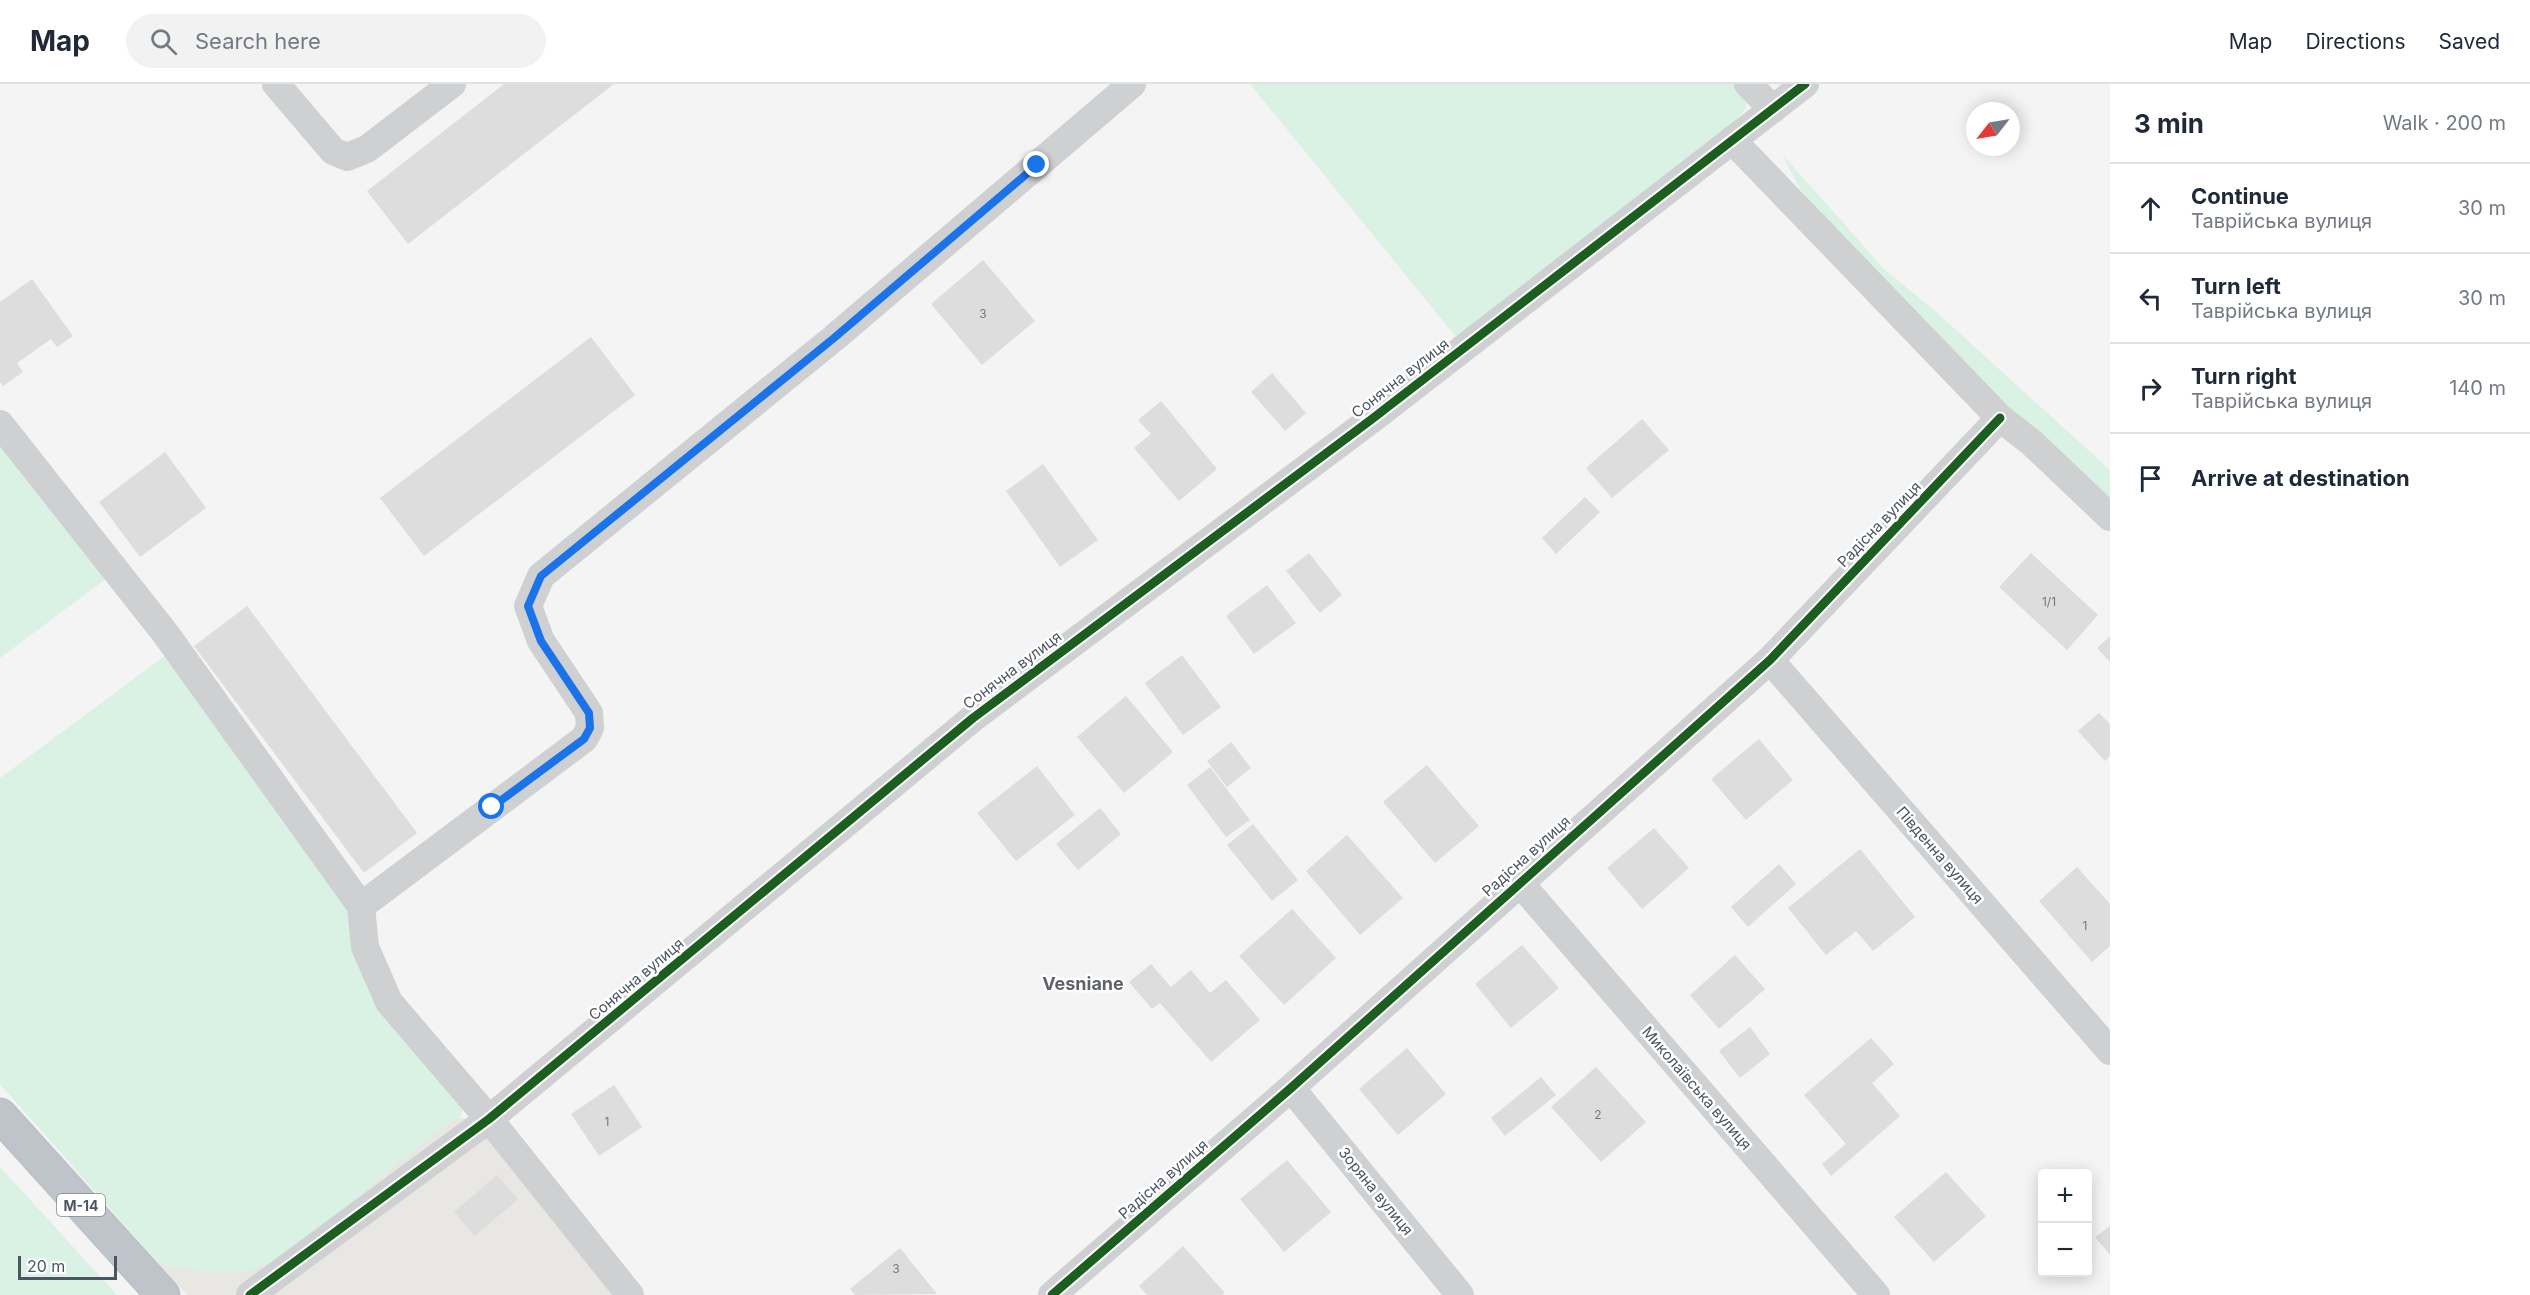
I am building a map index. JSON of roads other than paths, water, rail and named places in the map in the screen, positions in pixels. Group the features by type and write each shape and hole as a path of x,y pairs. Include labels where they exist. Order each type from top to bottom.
{"highway":[{"name":"М-14","path":"0,1115 163,1295"}],"street":[{"path":"276,84 333,151 347,157 367,149 452,84"},
{"path":"362,906 584,739 590,728 589,713 541,641 528,606 541,576 834,338 1132,84"},
{"path":"1748,84 1773,109"},
{"name":"Сонячна вулиця","path":"250,1295 489,1119 973,718 1372,419 1805,84"},
{"path":"1732,140 2000,418 2032,443 2110,517"},
{"name":"Радісна вулиця","path":"1056,1294 1291,1088 1770,660 2000,418"},
{"path":"0,424 165,633 362,906 365,947 389,1002 489,1119 630,1295"},
{"name":"Південна вулиця","path":"1770,660 2110,1051"},
{"name":"Миколаївська вулиця","path":"1519,882 1876,1295"},
{"name":"Зоряна вулиця","path":"1291,1088 1460,1295"}],"district":[{"name":"Vesniane","path":"1083,983"}]}
